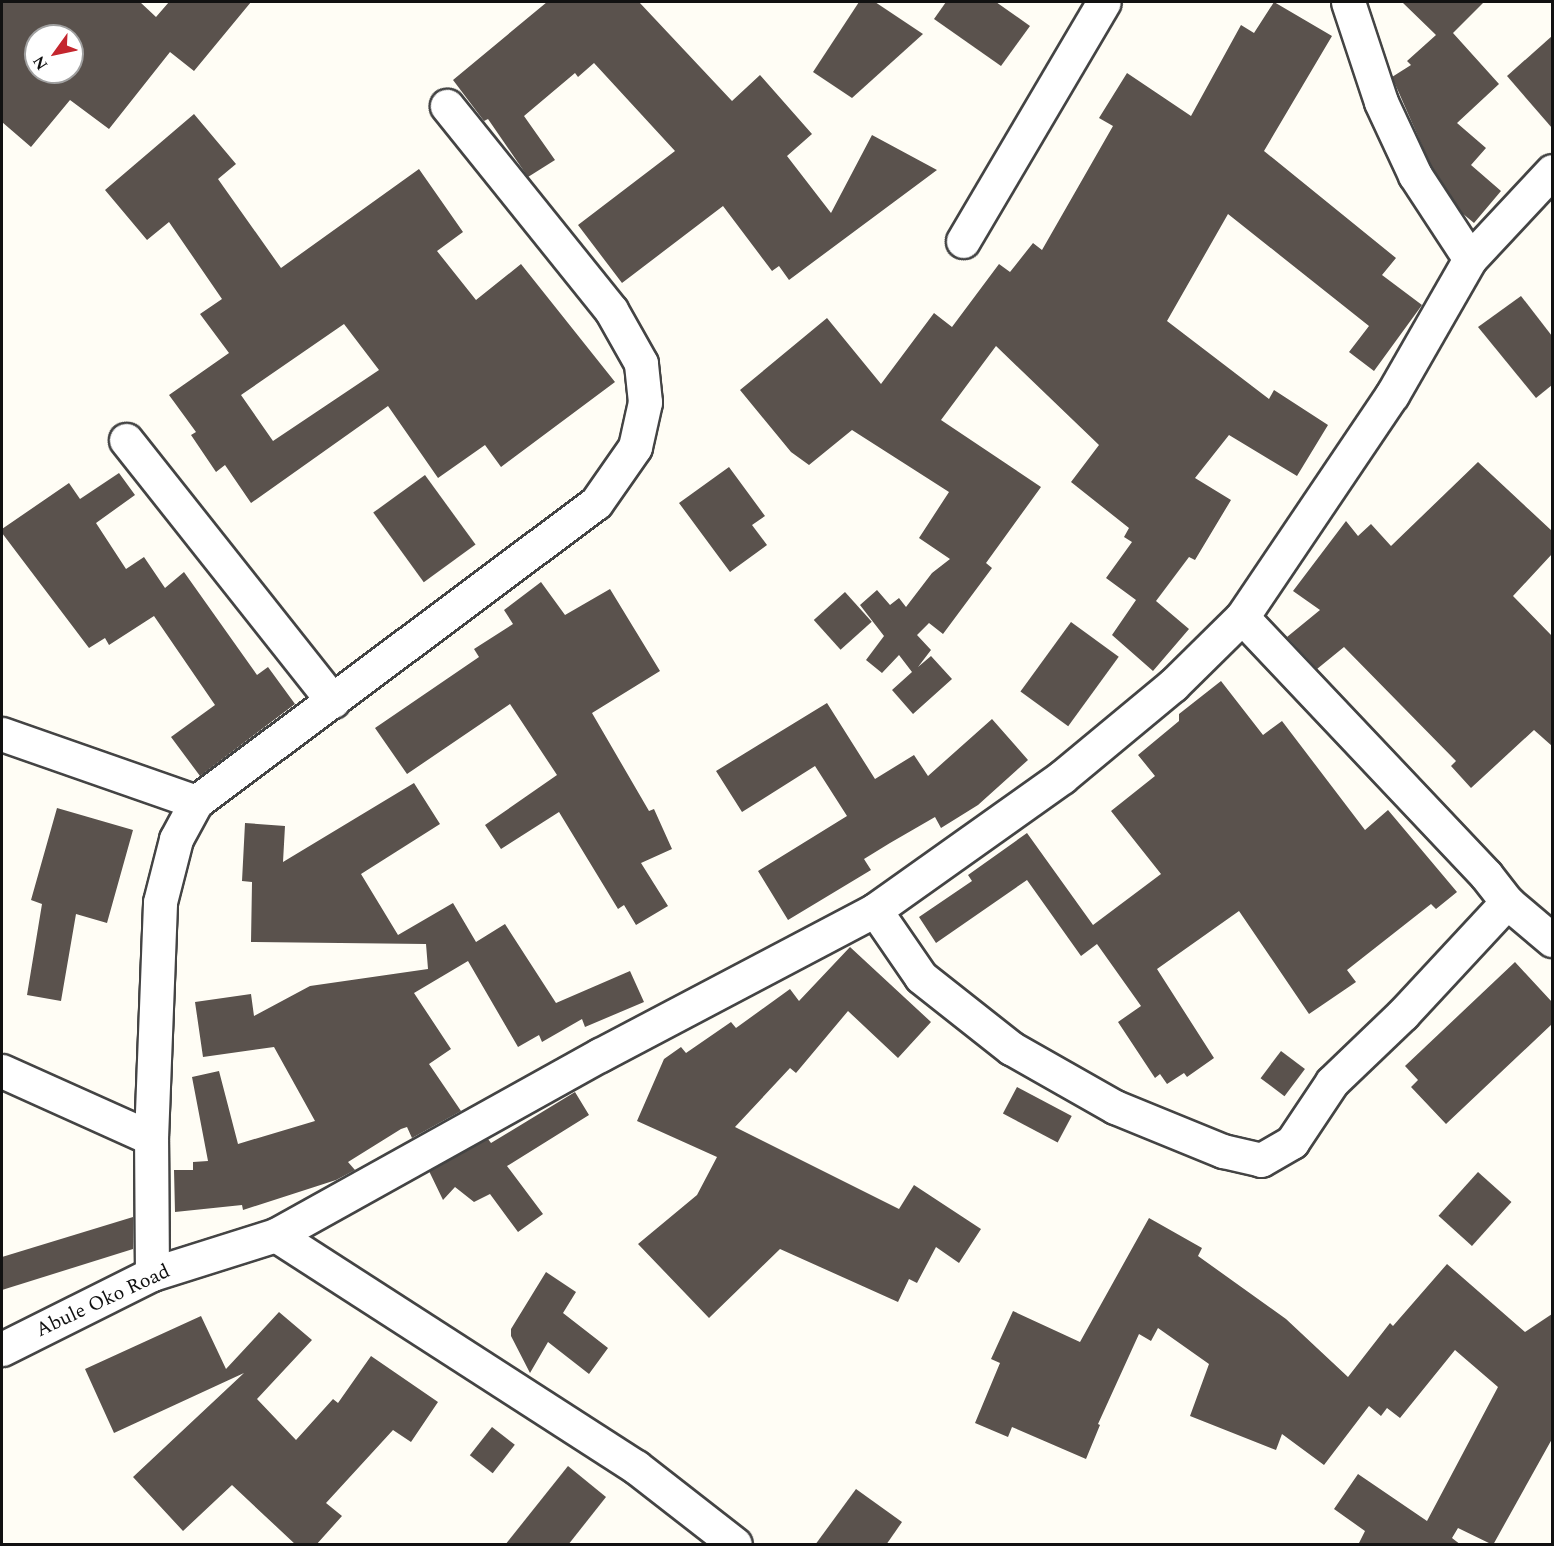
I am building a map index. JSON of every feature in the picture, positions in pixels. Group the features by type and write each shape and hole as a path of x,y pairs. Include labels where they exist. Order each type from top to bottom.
{"street":[{"path":"963,241 1104,2"},
{"path":"1348,2 1391,123 1415,175 1470,259"},
{"path":"152,1274 151,1138 160,902 176,839 196,802 596,502 635,447 645,402 641,363 611,310 447,106"},
{"name":"Abule Oko Road","path":"2,1349 152,1274 276,1235 600,1055 875,910 1062,777 1173,685 1242,617 1392,395 1470,259 1552,171"},
{"path":"126,440 333,701"},
{"path":"1242,617 1486,875 1507,902 1552,939"},
{"path":"2,734 196,802"},
{"path":"875,910 921,977 1011,1048 1115,1107 1223,1151 1261,1160 1292,1142 1332,1082 1403,1014 1507,902"},
{"path":"2,1071 151,1138"},
{"path":"276,1235 636,1467 735,1545"}],"building":[{"path":"2,2 140,2 156,17 169,2 251,2 194,71 170,52 109,129 70,100 31,147 2,122"},
{"path":"547,2 639,2 732,101 760,75 812,134 787,156 831,213 872,135 937,170 789,280 779,266 772,271 723,206 622,283 578,225 675,151 594,63 578,77 575,73 524,116 555,160 528,177 488,119 484,121 453,80"},
{"path":"859,2 875,2 923,34 852,98 813,72"},
{"path":"946,2 996,2 1030,26 1001,66 934,19"},
{"path":"1274,2 1332,36 1264,151 1396,258 1382,275 1422,305 1374,371 1349,352 1369,326 1228,214 1167,321 1269,399 1274,390 1328,425 1297,476 1229,435 1195,478 1231,500 1195,560 1189,557 1156,601 1189,629 1153,671 1112,635 1136,600 1106,578 1132,542 1124,537 1129,528 1071,482 1099,445 996,346 941,420 1041,487 986,563 992,568 943,634 929,623 917,635 931,650 918,667 931,656 952,679 913,714 892,690 912,672 899,655 882,673 866,660 884,636 860,605 877,590 890,605 899,598 906,607 932,573 950,559 919,538 949,492 852,430 809,465 791,452 740,390 827,318 881,384 934,313 952,327 999,264 1010,272 1033,243 1042,250 1113,126 1099,118 1127,73 1191,116 1241,25 1254,33"},
{"path":"1402,2 1484,2 1453,33 1499,84 1457,123 1486,148 1471,165 1501,191 1474,223 1462,213 1431,166 1392,77 1411,65 1407,61 1436,35"},
{"path":"1552,36 1552,128 1507,76"},
{"path":"194,114 236,164 218,179 281,268 419,169 463,232 437,251 476,300 521,264 615,382 501,467 485,445 438,478 388,406 251,503 225,465 216,472 191,435 196,432 169,395 229,353 200,314 222,299 169,222 147,240 105,190","holes":["344,324 379,370 273,441 241,395"]},
{"path":"1521,296 1552,336 1552,385 1536,398 1478,327"},
{"path":"1478,462 1552,531 1552,554 1513,596 1552,636 1552,746 1534,730 1471,788 1451,766 1456,761 1344,647 1317,669 1287,637 1320,610 1293,591 1346,521 1358,536 1371,524 1391,546"},
{"path":"729,467 765,516 752,525 767,545 730,572 679,503"},
{"path":"119,473 135,495 96,523 126,569 144,557 165,588 184,572 257,675 268,667 295,704 200,776 171,737 215,705 154,616 109,645 105,638 89,648 2,533 2,529 69,483 80,499"},
{"path":"425,475 476,545 424,582 373,513"},
{"path":"541,582 565,615 610,589 660,671 592,713 649,811 654,809 672,849 641,863 668,906 636,925 624,905 618,909 559,812 501,849 485,825 557,775 510,704 407,774 375,728 479,657 474,649 513,624 504,610"},
{"path":"845,592 872,622 841,650 814,620"},
{"path":"1071,622 1119,657 1068,726 1020,692"},
{"path":"1221,681 1263,735 1282,721 1365,830 1388,810 1457,892 1436,909 1431,904 1347,970 1356,982 1309,1014 1239,911 1157,969 1214,1058 1187,1077 1184,1073 1167,1084 1160,1074 1155,1078 1118,1022 1141,1006 1097,944 1081,956 1027,880 936,943 919,917 972,881 968,875 1027,833 1093,925 1161,874 1111,811 1155,776 1138,755 1179,721 1179,714"},
{"path":"827,703 875,779 914,755 928,776 992,719 1028,760 978,805 941,828 935,817 890,843 864,859 871,870 788,920 758,871 847,816 815,766 742,812 716,771"},
{"path":"414,783 440,824 361,874 398,935 453,903 476,942 505,924 556,1003 630,971 644,1002 585,1027 582,1019 542,1042 539,1035 518,1047 468,961 414,993 451,1049 429,1064 461,1111 412,1138 407,1127 401,1129 348,1162 355,1170 336,1180 243,1210 242,1205 175,1212 174,1170 193,1170 193,1162 208,1161 192,1077 219,1071 238,1144 315,1121 274,1047 203,1057 195,1002 251,994 254,1016 310,986 428,969 426,944 251,942 252,882 242,881 245,823 285,826 283,862"},
{"path":"57,808 133,830 107,923 76,914 61,1001 27,995 42,904 31,900"},
{"path":"850,947 931,1022 898,1058 848,1011 796,1073 790,1068 735,1127 899,1209 914,1185 981,1229 959,1263 936,1247 917,1283 909,1279 898,1302 780,1249 709,1318 638,1244 697,1195 717,1157 637,1121 664,1059 681,1047 686,1053 731,1022 736,1028 790,989 799,1001"},
{"path":"1515,962 1552,1002 1552,1024 1446,1124 1411,1087 1418,1080 1405,1066"},
{"path":"1281,1051 1305,1069 1284,1096 1261,1078"},
{"path":"1017,1087 1072,1116 1058,1143 1003,1113"},
{"path":"575,1092 589,1115 507,1166 543,1214 518,1232 490,1194 474,1202 455,1187 443,1200 429,1171 488,1139 491,1143"},
{"path":"1478,1172 1511,1202 1472,1246 1439,1216"},
{"path":"133,1217 133,1249 2,1290 2,1257"},
{"path":"1149,1218 1202,1248 1198,1256 1286,1319 1348,1377 1390,1323 1393,1326 1447,1264 1525,1332 1552,1314 1552,1439 1493,1545 1458,1528 1452,1538 1461,1545 1358,1545 1365,1531 1334,1509 1358,1474 1427,1521 1498,1387 1455,1350 1400,1418 1387,1408 1381,1416 1369,1406 1324,1465 1282,1434 1276,1450 1190,1416 1209,1364 1158,1328 1151,1341 1139,1334 1098,1424 1100,1425 1086,1459 1012,1427 1008,1437 975,1423 1000,1363 991,1359 1013,1311 1080,1342"},
{"path":"546,1272 576,1292 563,1313 608,1348 589,1374 548,1342 530,1373 511,1336 511,1329"},
{"path":"279,1312 312,1340 257,1399 296,1440 333,1399 338,1403 371,1356 438,1402 411,1442 393,1430 326,1503 342,1516 316,1545 296,1545 232,1485 183,1531 133,1477 244,1373 114,1433 85,1369 201,1316 226,1369"},
{"path":"492,1427 515,1445 493,1473 470,1455"},
{"path":"568,1466 606,1497 568,1545 505,1545"},
{"path":"856,1489 902,1522 886,1545 815,1545"}]}
